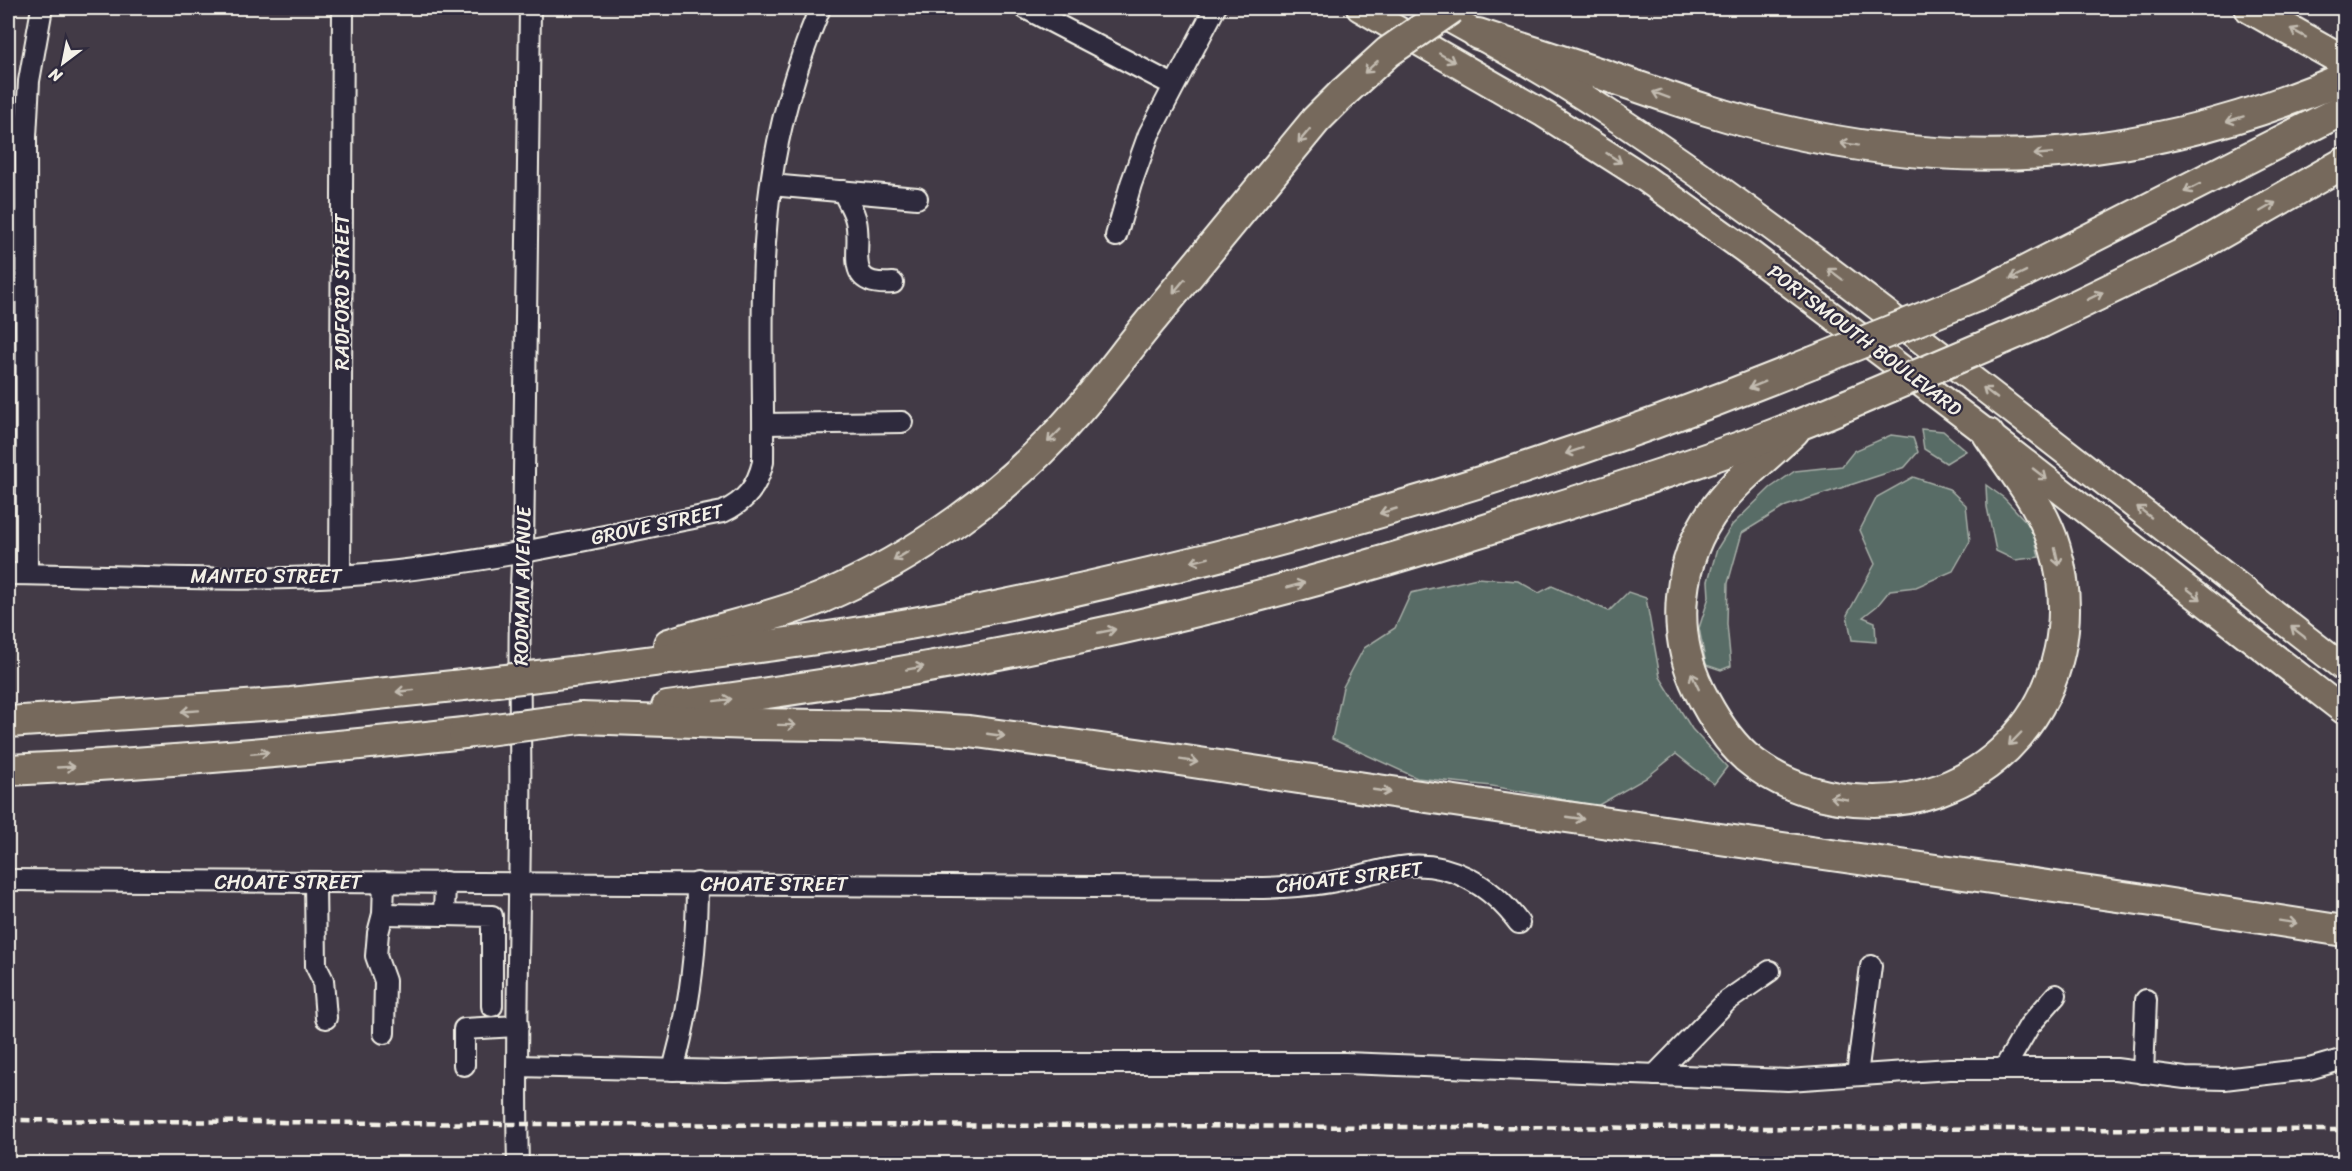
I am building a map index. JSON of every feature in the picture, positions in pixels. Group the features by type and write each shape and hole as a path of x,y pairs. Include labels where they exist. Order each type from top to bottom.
{"highway":[{"path":"580,671 775,614 821,598 876,571 929,539 980,503 1030,460 1077,413 1309,130 1343,93 1388,52 1452,8"},
{"path":"2250,8 2344,61"},
{"path":"1478,34 1689,105 1775,129 1845,144 1959,156 2027,156 2088,150 2206,127 2290,101 2344,78"},
{"path":"8,722 291,703 463,685 861,632 940,618 1211,558 1337,526 1448,494 1662,421 1977,296 2344,109"},
{"path":"8,770 172,760 365,744 745,697 962,660 1122,628 1224,604 1422,550 1583,500 1801,425 2042,322 2193,249 2344,163"},
{"path":"1801,425 1717,506 1704,527 1688,563 1682,591 1680,619 1683,648 1691,675 1709,711 1725,735 1745,756 1768,773 1816,794 1875,801 1906,799 1935,792 1964,780 1995,760 2021,734 2038,709 2052,682 2062,647 2065,615 2063,581 2055,548 2044,516 1988,434"},
{"path":"581,718 886,726 969,731 2152,901 2344,931"}],"main road":[{"name":"PORTSMOUTH BOULEVARD","path":"1359,8 1545,114 1646,179 1744,249 1988,434 2344,711"},
{"name":"PORTSMOUTH BOULEVARD","path":"1430,8 1478,34 1600,108 1692,170 1810,255 2344,668"}],"street":[{"path":"17,574 26,137 29,81 42,8"},
{"name":"RADFORD STREET","path":"340,576 343,8"},
{"name":"RODMAN AVENUE","path":"518,1164 519,601 523,550 530,8"},
{"name":"GROVE STREET","path":"523,550 723,512 739,505 751,493 764,462 764,288 771,185 790,92 820,8"},
{"path":"1025,8 1173,85"},
{"path":"1116,236 1149,134 1215,8"},
{"path":"771,185 917,198"},
{"path":"843,191 857,223 856,263 861,273 869,281 880,284 893,283"},
{"path":"764,424 902,422"},
{"name":"MANTEO STREET","path":"17,574 278,578 340,576 444,565 523,550"},
{"name":"CHOATE STREET","path":"8,880 1290,887 1335,882 1401,866 1425,866 1448,870 1470,878 1508,907 1519,923"},
{"path":"315,882 316,966 323,980 326,1018"},
{"path":"384,882 383,914 378,933 376,956 385,981 384,1033"},
{"path":"444,915 445,882"},
{"path":"673,1070 680,1043 697,932 697,883"},
{"path":"383,914 492,916 492,1006"},
{"path":"1857,1075 1871,966"},
{"path":"1655,1075 1726,1001 1770,971"},
{"path":"2004,1069 2028,1026 2056,995"},
{"path":"2143,1073 2146,1000"},
{"path":"464,1065 464,1029 518,1026"},
{"path":"517,1066 724,1071 944,1063 1344,1063 1788,1080 1950,1069 2116,1069 2224,1079 2308,1069 2344,1059"}],"green space":[{"path":"1921,429 1943,431 1966,451 1946,463 1924,449"},
{"path":"1891,435 1913,438 1918,452 1905,467 1786,506 1742,533 1728,583 1727,624 1731,666 1721,670 1706,665 1699,628 1709,597 1708,581 1717,549 1732,525 1770,488 1795,471 1842,466 1854,451"},
{"path":"1913,477 1949,489 1966,505 1970,541 1953,571 1916,587 1890,590 1877,606 1863,617 1875,622 1876,642 1852,640 1847,615 1875,564 1860,530 1877,497"},
{"path":"1986,485 2004,498 2033,529 2039,557 2015,560 1996,551 1987,507"},
{"path":"1477,578 1518,581 1539,593 1552,586 1609,611 1628,592 1646,598 1660,677 1692,729 1727,767 1714,784 1676,754 1646,778 1597,806 1492,786 1417,778 1332,739 1343,687 1364,648 1395,628 1411,593"}],"railway":[{"path":"8,1120 517,1124 2344,1130"}]}
